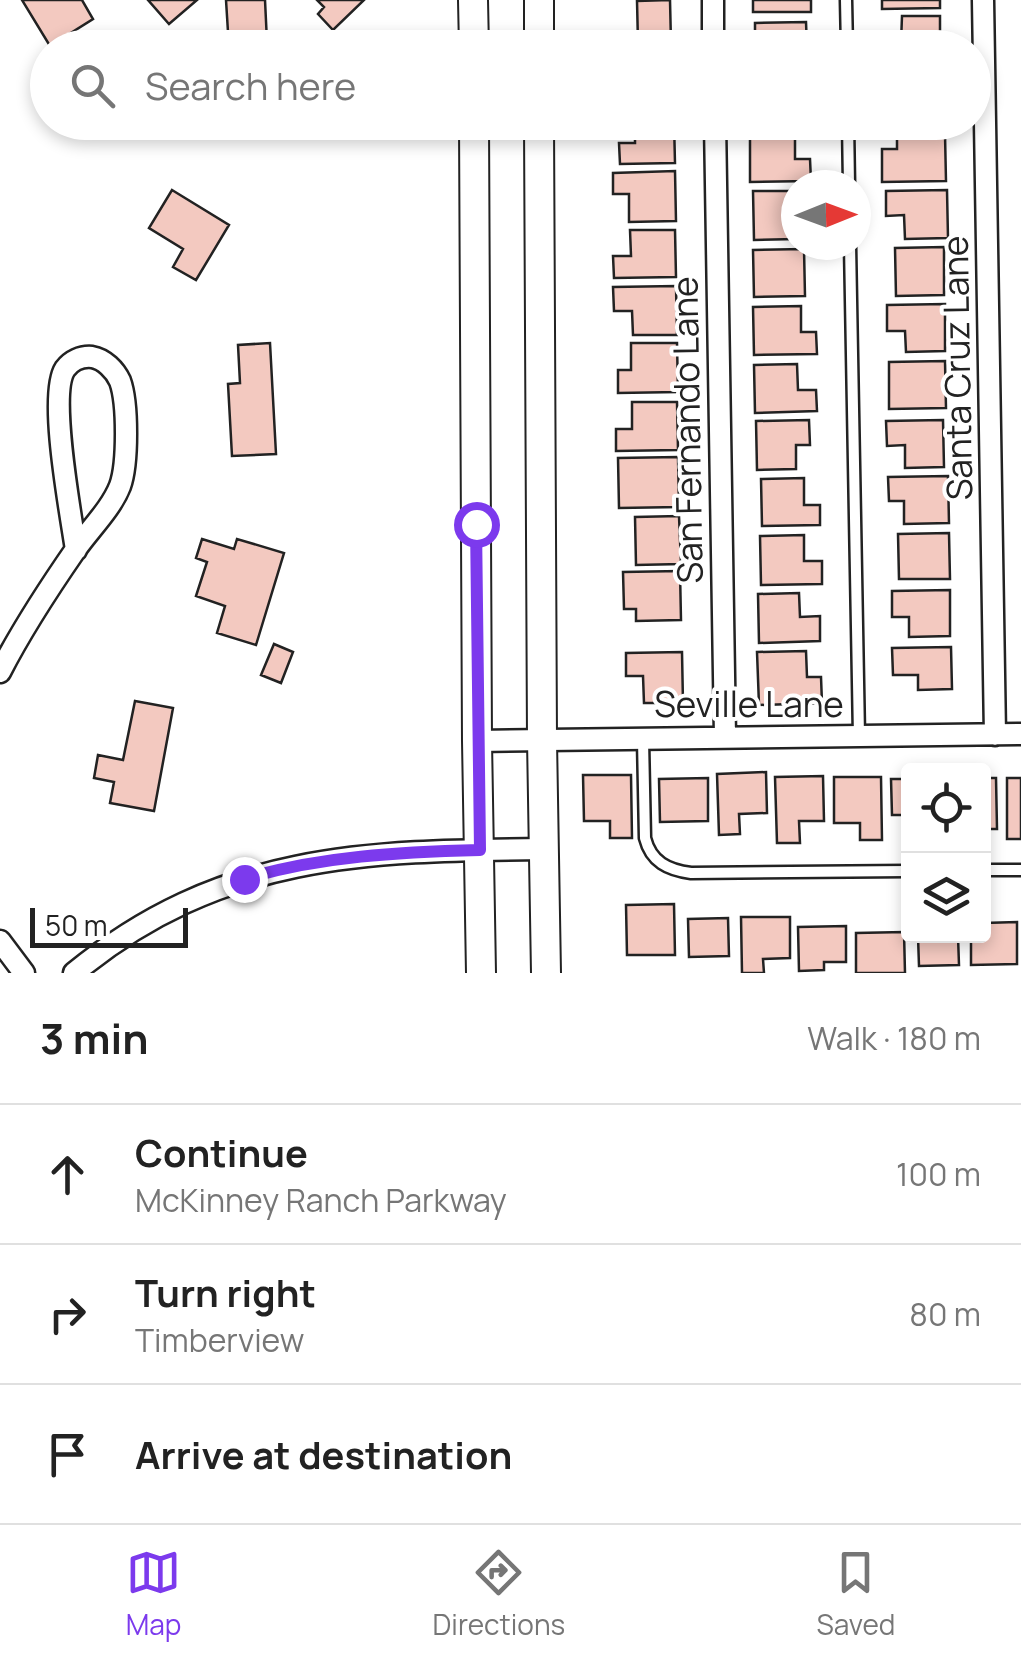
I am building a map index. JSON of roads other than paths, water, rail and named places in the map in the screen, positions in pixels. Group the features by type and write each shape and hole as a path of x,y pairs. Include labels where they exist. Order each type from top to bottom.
{"main road":[{"path":"473,0 474,30"},
{"path":"539,0 539,30"},
{"path":"474,140 481,973"},
{"path":"539,140 546,973"}],"street":[{"path":"713,0 714,30"},
{"name":"Santa Cruz Lane","path":"983,0 983,30"},
{"name":"San Fernando Lane","path":"715,140 725,736"},
{"name":"Santa Cruz Lane","path":"985,140 995,735"},
{"path":"0,672 19,637 118,490 125,468 120,382 106,364 91,357 69,364 58,386 76,550"},
{"name":"Seville Lane","path":"478,741 1021,734"},
{"path":"74,973 144,922 192,898 284,868 427,851 544,849"},
{"path":"0,942 24,973"}],"lane":[{"path":"846,0 846,30"},
{"path":"848,140 849,170"},
{"path":"850,260 858,736"},
{"path":"643,738 646,838 650,853 662,865 691,873 901,871"},
{"path":"991,870 1021,870"}]}
